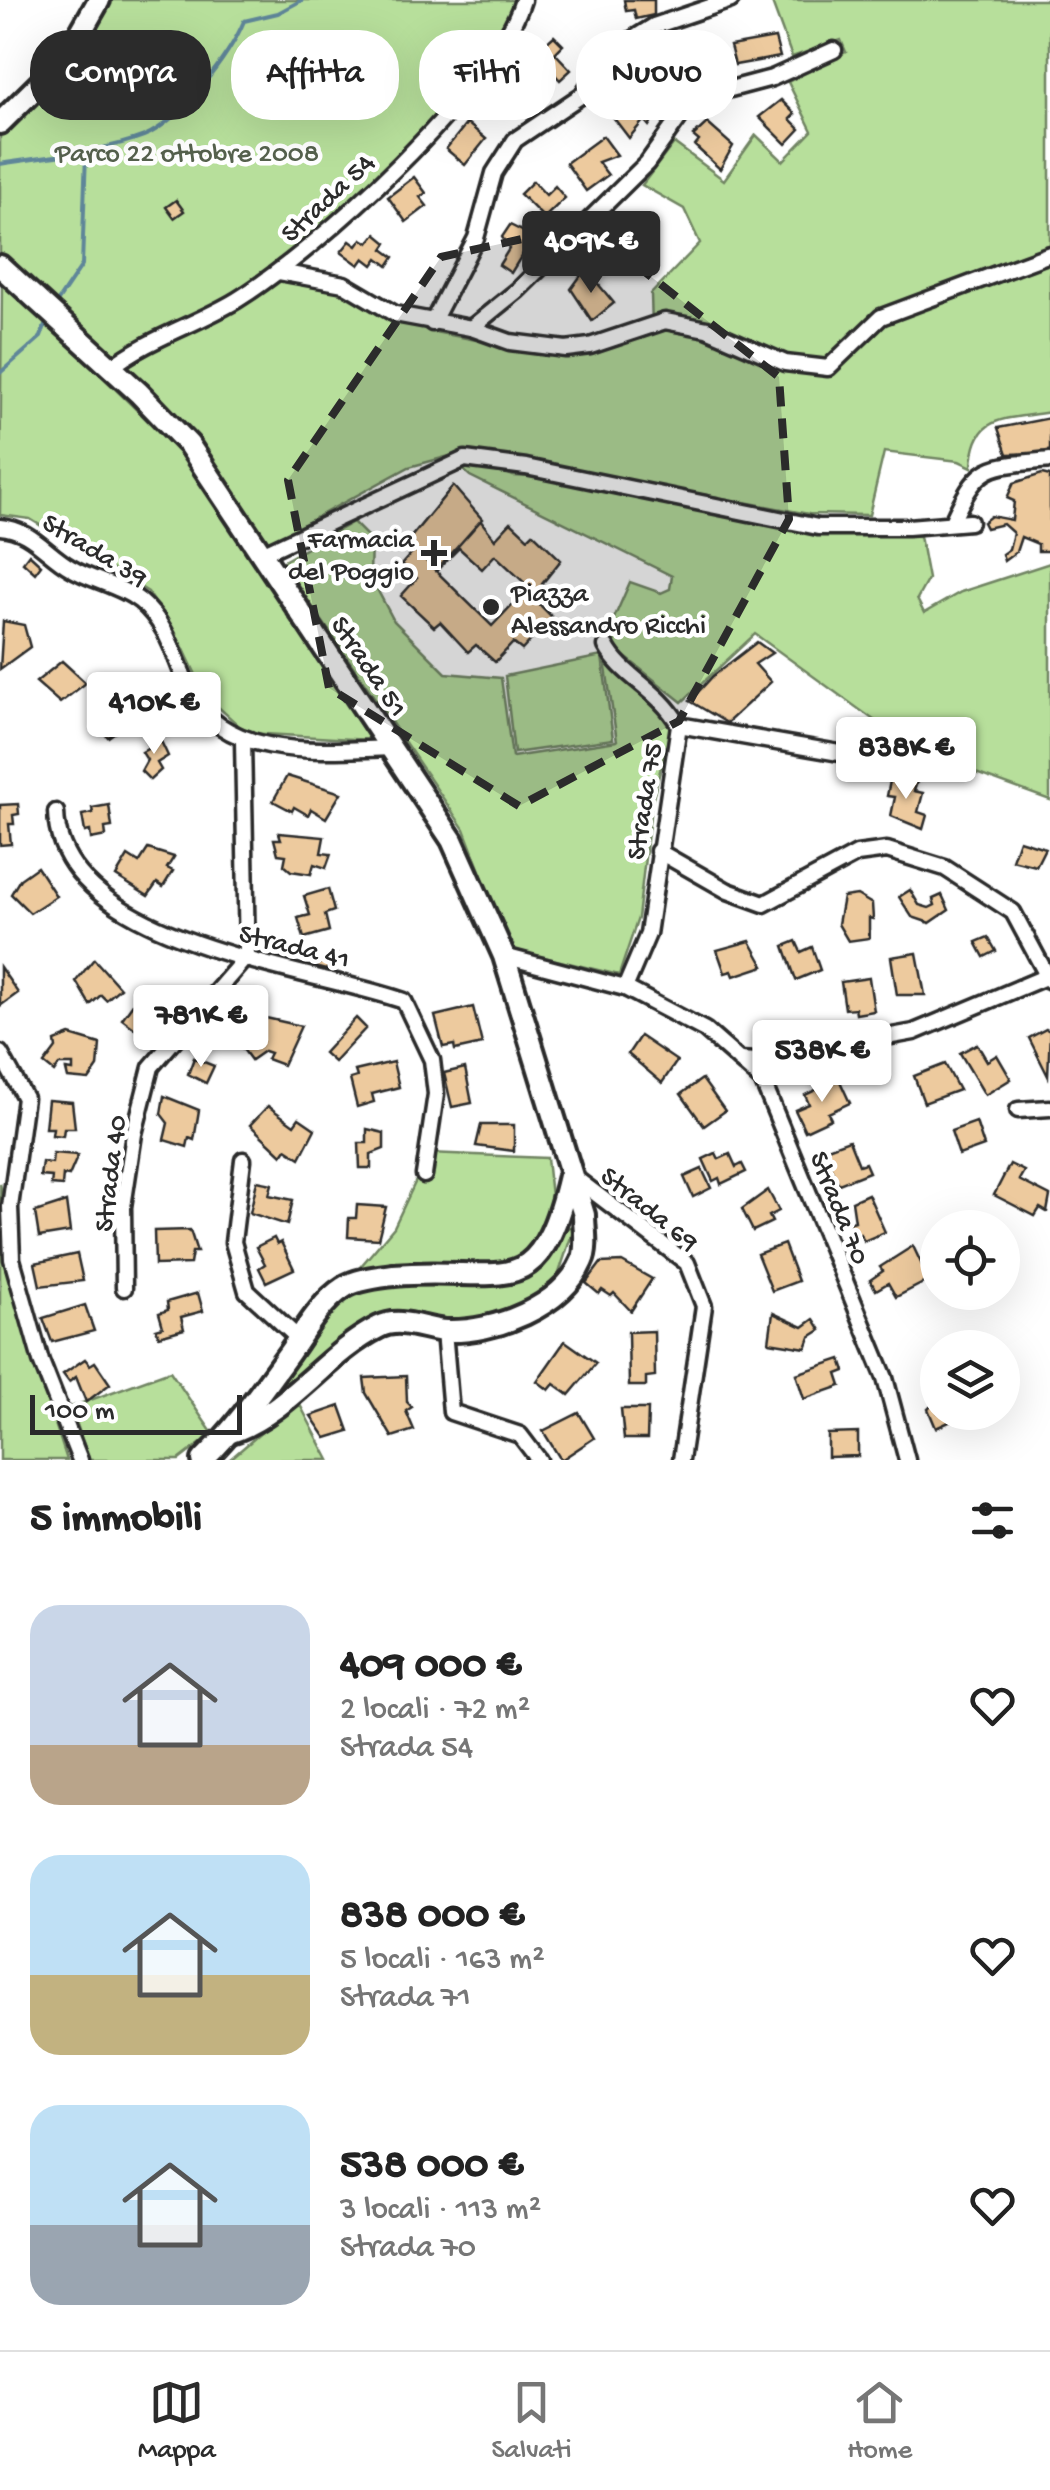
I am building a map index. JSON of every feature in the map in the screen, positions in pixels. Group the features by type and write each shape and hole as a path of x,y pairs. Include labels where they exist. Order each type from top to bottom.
{"street":[{"path":"0,123 66,58 99,0"},
{"name":"Strada 54","path":"110,369 128,354 233,302 278,272 379,183 472,86 514,26 523,0"},
{"path":"432,324 476,238 494,172 514,140 582,96 602,65 654,26 732,0"},
{"path":"472,328 518,290 647,163 682,114 700,97 772,78 834,50"},
{"path":"278,272 344,284 395,314 432,324 472,328 510,342 566,349 590,346 665,321 707,329 785,363 828,368 882,318 1050,254"},
{"name":"Strada 51","path":"0,267 189,446 452,840 504,956 584,1215 584,1258 568,1283 523,1315 483,1328 444,1331 386,1323 348,1343 254,1424 232,1432"},
{"path":"264,554 465,459 526,467 818,527 908,528 970,522"},
{"path":"952,522 980,472 990,467 1050,460"},
{"name":"Strada 39","path":"0,527 14,528 70,568 139,600 168,633 202,711 243,740 298,747 393,748"},
{"name":"Strada 75","path":"606,646 616,661 665,700 679,725 648,934 625,988"},
{"path":"679,725 846,754"},
{"path":"243,740 246,956"},
{"name":"Strada 41","path":"56,812 56,840 72,864 126,911 198,947 246,956 404,1001 432,1060 436,1094 424,1175"},
{"path":"658,850 728,891 764,904 857,854 888,850 945,868 1013,912 1049,978 914,1032 809,1051 774,1062 739,1060"},
{"name":"Strada 40","path":"124,1288 123,1207 134,1134 151,1067 246,956"},
{"name":"Strada 70","path":"504,956 625,988 705,1030 762,1080 885,1378 907,1460"},
{"path":"0,1053 25,1098 10,1208 12,1259 41,1361 80,1460"},
{"path":"1018,1110 1050,1108"},
{"path":"243,1160 232,1242 247,1291 298,1339"},
{"name":"Strada 51","path":"204,1460 232,1432 298,1339 343,1287 380,1276 510,1274 542,1254 559,1220 570,1174"},
{"name":"Strada 69","path":"570,1174 687,1263 704,1306 681,1460"},
{"path":"444,1331 450,1412 520,1435 538,1460"}],"highlighted area":[{"path":"585,225 779,377 789,519 679,721 519,806 329,688 288,480 441,257"}],"green space":[{"name":"Parco 22 ottobre 2008","path":"103,0 518,0 506,30 419,30 419,120 431,120 275,273 108,365 4,263 0,251 0,128 30,91 30,120 211,120 211,30 79,30"},
{"path":"771,0 1050,0 1050,412 1006,419 986,428 974,449 972,467 959,461 884,452 869,515 809,514 468,451 409,467 273,541 265,540 195,445 119,369 275,280 332,287 383,313 435,332 543,353 652,327 651,294 700,243 684,209 642,185 674,143 724,180 756,135 783,161 812,131 788,82 846,52 841,40 792,57"},
{"path":"2,279 180,452 370,740 247,733 206,696 182,645 148,592 30,519 0,515"},
{"path":"459,466 491,466 513,476 549,478 798,531 920,536 928,579 917,599 924,613 961,592 1050,563 1050,800 918,752 755,634 682,702 614,648 608,632 630,582 661,593 670,589 672,576 470,476"},
{"path":"353,522 371,540 370,576 394,621 446,673 501,678 512,757 617,741 605,661 657,704 671,728 651,806 638,918 619,975 510,949 464,829 282,562"},
{"path":"602,656 613,739 514,753 505,676"},
{"path":"429,1153 547,1158 552,1206 533,1256 576,1222 552,1294 469,1329 386,1323 231,1432 299,1339 394,1227"},
{"path":"0,1183 19,1314 67,1460 0,1460"},
{"path":"170,1371 213,1434 179,1460 89,1460 71,1407"},
{"path":"298,1401 329,1460 229,1460"}],"building":[{"path":"624,0 654,0 654,15 636,19 634,10 626,11"},
{"path":"775,38 780,57 737,65 737,45"},
{"path":"556,54 571,70 560,80 556,76"},
{"path":"781,100 795,114 790,119 800,129 786,144 759,117"},
{"path":"615,120 644,120 629,138"},
{"path":"467,123 486,139 465,165 446,149"},
{"path":"707,123 733,146 720,169 695,146 699,141 693,136"},
{"path":"603,136 617,155 598,162 608,175 586,191 566,163"},
{"path":"414,177 426,193 420,197 427,206 406,222 388,197"},
{"path":"533,181 546,195 555,186 565,198 544,218 520,194"},
{"path":"176,200 184,211 174,218 166,207"},
{"path":"510,225 538,239 530,250 535,253 531,260 522,255 511,273 499,265 509,249 502,237"},
{"path":"376,234 387,243 383,249 394,257 388,266 378,258 373,265 364,258 359,265 341,252 350,241 357,246 362,239 369,243"},
{"path":"589,273 614,303 592,321 571,289 582,274"},
{"path":"1050,418 1050,453 1007,454 998,428"},
{"path":"1042,474 1050,476 1050,551 1038,551 1038,544 1021,537 1016,552 1004,561 1002,554 1009,549 1013,533 1003,524 986,528 983,522 991,516 1012,520 1014,501 1007,498 1014,483"},
{"path":"453,486 495,539 511,522 528,538 533,533 561,560 542,584 550,593 539,604 552,617 522,650 513,643 495,662 476,645 468,652 440,622 434,627 401,596 417,578 402,564 415,549 407,542","holes":["459,548 482,569 495,555 529,587 492,626 436,571"]},
{"path":"453,486 482,519 436,571 407,542"},
{"path":"29,554 41,565 35,573 23,562"},
{"path":"3,621 24,625 30,647 0,669"},
{"path":"757,642 772,653 755,664 771,682 727,723 690,701 713,676"},
{"path":"62,661 86,683 60,703 36,682"},
{"path":"110,696 133,720 108,737 93,721 97,712 94,707"},
{"path":"158,735 168,756 157,763 161,770 150,780 141,771 147,760 142,752 149,748 146,742"},
{"path":"287,776 341,793 326,818 311,809 308,815 273,801"},
{"path":"891,776 917,782 914,791 923,793 918,812 927,815 923,829 891,816 895,797 887,796"},
{"path":"18,804 19,814 13,815 14,824 9,824 11,844 0,845 0,805"},
{"path":"109,805 112,827 105,828 106,836 91,839 90,831 85,832 82,815 93,813 92,808"},
{"path":"279,833 324,837 321,853 331,854 326,868 314,864 311,874 291,871 284,865 286,855 278,854 274,839 281,839"},
{"path":"1019,840 1045,848 1036,866 1012,860"},
{"path":"148,849 174,857 167,868 173,871 163,887 157,883 148,896 116,876 128,856 139,863"},
{"path":"37,867 56,896 30,913 11,894 20,879"},
{"path":"328,889 334,911 325,914 329,931 304,938 298,918 310,915 304,896"},
{"path":"910,890 919,905 929,908 935,905 933,899 942,895 949,910 930,923 912,917 899,897"},
{"path":"857,895 872,904 873,919 869,918 869,938 848,941 838,924 843,897"},
{"path":"988,937 996,951 984,957 976,942"},
{"path":"750,941 764,966 734,976 732,971 725,973 717,950"},
{"path":"796,941 801,952 812,947 820,970 796,980 784,946"},
{"path":"333,950 339,957 322,974 315,968"},
{"path":"917,953 925,995 897,995 891,957"},
{"path":"94,959 120,988 106,1000 101,995 90,1005 76,981"},
{"path":"0,967 18,993 0,1006"},
{"path":"869,978 874,1011 856,1014 855,1008 845,1009 841,982"},
{"path":"142,991 167,1009 146,1037 122,1019"},
{"path":"473,1007 482,1044 455,1050 454,1045 443,1047 435,1016"},
{"path":"266,1018 301,1026 283,1065 267,1059 270,1053 264,1051 251,1060 234,1037 258,1020 263,1025"},
{"path":"356,1018 366,1028 334,1062 324,1053"},
{"path":"1046,1029 1050,1031 1048,1076 1029,1038"},
{"path":"70,1035 100,1044 98,1067 89,1080 68,1078 66,1070 73,1071 73,1065 59,1065 54,1072 44,1064 56,1048 55,1041"},
{"path":"640,1036 677,1061 662,1083 628,1054"},
{"path":"977,1044 987,1061 997,1055 1011,1079 985,1095 960,1053"},
{"path":"194,1058 214,1066 206,1083 188,1074"},
{"path":"393,1062 399,1087 372,1094 374,1102 357,1107 350,1079 357,1077 355,1071"},
{"path":"945,1064 959,1090 924,1103 914,1076"},
{"path":"465,1068 472,1103 452,1107 444,1073"},
{"path":"702,1079 725,1111 704,1126 681,1094"},
{"path":"839,1079 850,1103 828,1113 831,1119 805,1131 795,1110 809,1104 805,1095"},
{"path":"164,1096 199,1110 194,1140 189,1138 187,1147 164,1140 168,1123 161,1114"},
{"path":"48,1100 72,1102 75,1128 64,1128 63,1136 52,1135 53,1128 45,1128"},
{"path":"268,1106 294,1125 299,1118 315,1129 300,1158 286,1149 282,1155 250,1125"},
{"path":"976,1122 984,1146 959,1155 951,1131"},
{"path":"481,1125 514,1125 514,1151 476,1146"},
{"path":"367,1129 384,1133 384,1149 371,1154 371,1168 360,1168 359,1143 367,1143"},
{"path":"849,1140 859,1165 865,1163 869,1172 839,1184 822,1150"},
{"path":"53,1153 78,1155 69,1176 63,1175 62,1186 51,1185 52,1177 40,1176 42,1162 52,1163"},
{"path":"716,1153 719,1159 730,1154 736,1167 742,1164 746,1172 721,1184 719,1178 713,1181 703,1159"},
{"path":"1010,1164 1024,1171 1019,1180 1050,1196 1047,1212 1040,1208 1035,1216 994,1195"},
{"path":"702,1169 711,1188 693,1197 684,1177"},
{"path":"257,1181 272,1184 269,1195 293,1200 287,1225 250,1213"},
{"path":"768,1190 779,1211 769,1216 772,1222 753,1231 742,1209"},
{"path":"868,1194 885,1232 864,1241 860,1234 854,1236 848,1223 855,1221 852,1201"},
{"path":"66,1202 70,1232 39,1237 35,1212"},
{"path":"357,1205 386,1207 378,1239 348,1237 349,1218 356,1218"},
{"path":"190,1230 197,1252 192,1252 190,1264 155,1265 154,1231"},
{"path":"274,1238 277,1244 281,1242 294,1269 266,1282 259,1268 265,1264 256,1247"},
{"path":"784,1244 798,1281 772,1291 757,1254"},
{"path":"913,1246 920,1261 920,1285 896,1297 888,1283 876,1290 870,1280 883,1271 880,1267"},
{"path":"77,1254 83,1281 40,1286 35,1263"},
{"path":"622,1262 652,1279 631,1311 614,1293 611,1296 602,1290 599,1294 586,1283 601,1263"},
{"path":"198,1293 203,1311 181,1317 184,1329 159,1336 156,1329 163,1327 159,1313 168,1310 167,1302"},
{"path":"85,1305 94,1331 52,1342 43,1318"},
{"path":"773,1313 803,1327 814,1319 821,1330 810,1337 806,1348 769,1342"},
{"path":"654,1331 655,1376 646,1377 646,1386 629,1386 628,1332"},
{"path":"565,1341 596,1363 569,1395 554,1384 549,1390 537,1381"},
{"path":"85,1359 90,1365 95,1362 110,1384 86,1402 76,1377 69,1382 63,1374"},
{"path":"841,1359 845,1371 837,1374 841,1386 804,1399 796,1374"},
{"path":"406,1376 407,1402 412,1407 406,1411 414,1430 392,1437 366,1393 364,1378"},
{"path":"340,1406 349,1431 326,1438 311,1416"},
{"path":"621,1409 648,1409 647,1439 624,1439"},
{"path":"579,1413 594,1438 561,1460 543,1431"},
{"path":"858,1433 858,1456 828,1457 828,1434"}],"waterway":[{"path":"0,164 91,150 144,136 172,117 202,86 244,21 278,13 302,0"},
{"path":"55,305 82,265 86,153"},
{"path":"0,373 41,337 48,317"}],"place":[{"name":"Farmacia del Poggio","path":"434,553"},
{"name":"Piazza Alessandro Ricchi","path":"491,607"}]}
